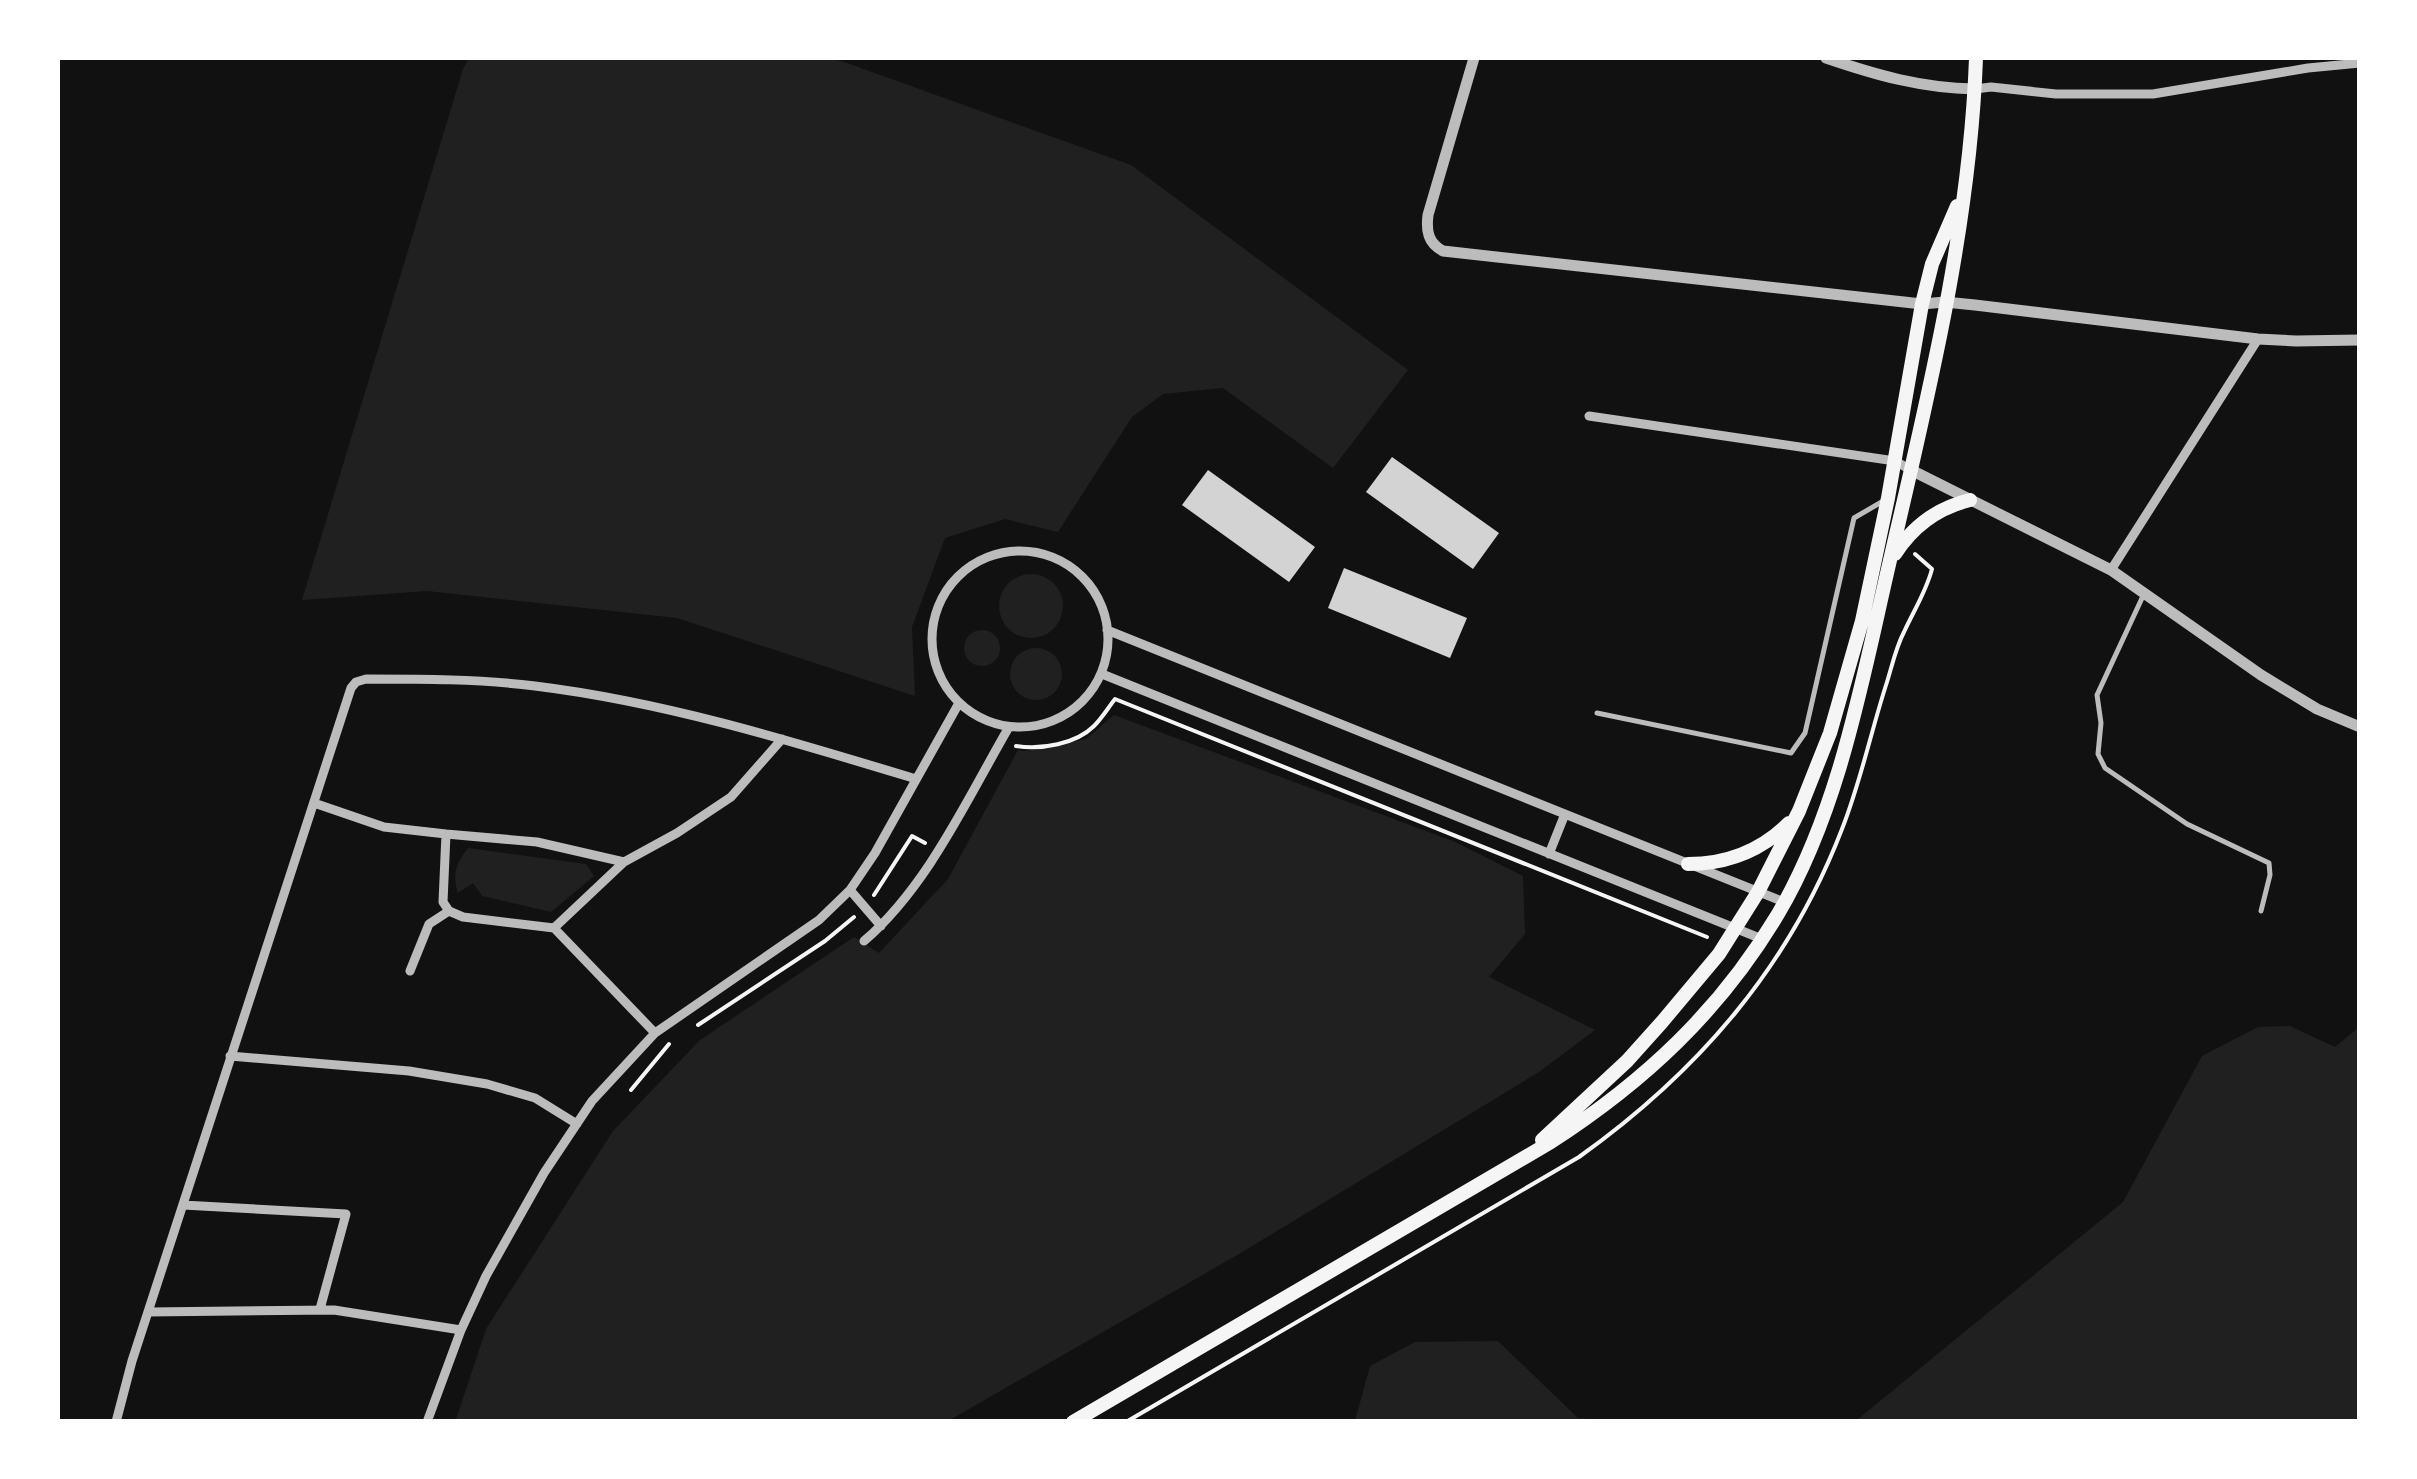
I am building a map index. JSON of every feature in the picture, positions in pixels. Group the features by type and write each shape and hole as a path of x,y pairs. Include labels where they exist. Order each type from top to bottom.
{"main road":[{"path":"1074,1422 1590,1117 1662,1059 1752,955 1784,902 1817,833 1836,778 1886,578 1946,302 1966,184 1976,58"},
{"path":"1510,1166 1626,1061 1726,944 1800,812 1817,770 1862,621 1932,264 1966,184"},
{"path":"1886,578 1902,542 1924,520 1970,500"},
{"path":"1688,864 1721,862 1752,851 1776,836 1800,812"}],"street":[{"path":"1474,58 1428,215 1428,238 1443,251 1922,304 1946,302 2258,339 2360,340"},
{"path":"1826,58 1896,80 1942,88 2056,94 2153,94 2360,63"},
{"path":"2111,570 2258,339"},
{"path":"1588,416 1895,461 2111,570 2261,675 2317,709 2360,727"},
{"path":"1012,551 1042,553 1070,566 1092,587 1106,614 1109,645 1102,674 1085,700 1063,716 1036,726 1009,727 982,719 960,703 942,682 933,656 932,628 940,602 955,576 982,559 1012,551"},
{"path":"1108,630 1784,902"},
{"path":"1102,674 1762,939"},
{"path":"116,1422 230,1056 350,688 356,682 453,679 536,686 688,713 916,779"},
{"path":"427,1422 461,1330 514,1224 592,1101 655,1033 819,920 850,890 960,703"},
{"path":"864,941 907,896 1009,727"},
{"path":"554,928 624,862 730,797 782,738"},
{"path":"314,803 384,827 537,842 624,862"},
{"path":"1549,854 1565,814"},
{"path":"446,834 443,902 449,911 464,917 554,928 655,1033"},
{"path":"850,890 881,926"},
{"path":"410,971 429,924 449,911"},
{"path":"230,1056 409,1071 486,1084 535,1098 577,1124"},
{"path":"183,1205 346,1214 320,1309"},
{"path":"149,1312 320,1309 461,1330"}],"lane":[{"path":"1597,713 1791,753 1805,733 1854,518 1888,498"},
{"path":"2144,593 2097,695 2098,754 2106,768 2187,824 2269,863 2261,910"}],"path":[{"path":"1126,1422 1579,1158 1646,1107 1745,1004 1814,892 1843,828 1903,633 1928,585 1932,569 1902,542"},
{"path":"1014,745 1033,748 1062,743 1092,729 1114,699 1726,944"},
{"path":"694,1028 825,941 866,908 912,836 937,850"},
{"path":"1752,955 1771,964"},
{"path":"631,1090 669,1044"}],"shaded area":[{"path":"469,58 828,58 847,63 1131,165 1408,370 1333,468 1223,388 1163,394 1132,417 1058,532 1005,519 945,538 912,627 915,696 677,618 427,591 302,600"},
{"path":"1031,574 1054,583 1063,606 1054,629 1031,638 1008,629 999,606 1008,583"},
{"path":"982,630 995,635 1000,648 995,661 982,666 969,661 964,648 969,635"},
{"path":"1036,648 1055,655 1062,674 1055,693 1036,700 1017,693 1010,674 1017,655"},
{"path":"1114,715 1453,841 1523,876 1525,934 1489,977 1595,1030 1539,1072 1239,1254 948,1421 455,1422 486,1329 613,1131 700,1040 854,937 879,953 948,879 1018,750 1086,739"},
{"path":"468,848 586,864 594,876 551,912 482,896 473,883 458,893 456,869"},
{"path":"2290,1026 2335,1047 2359,1027 2359,1421 1839,1421 1858,1419 2123,1202 2202,1056 2258,1027"},
{"path":"1498,1341 1578,1418 1609,1421 1355,1421 1370,1366 1415,1342"}],"building":[{"path":"1392,457 1499,533 1473,569 1366,492"},
{"path":"1208,470 1315,547 1289,582 1182,505"},
{"path":"1344,568 1467,618 1450,658 1328,608"}]}
